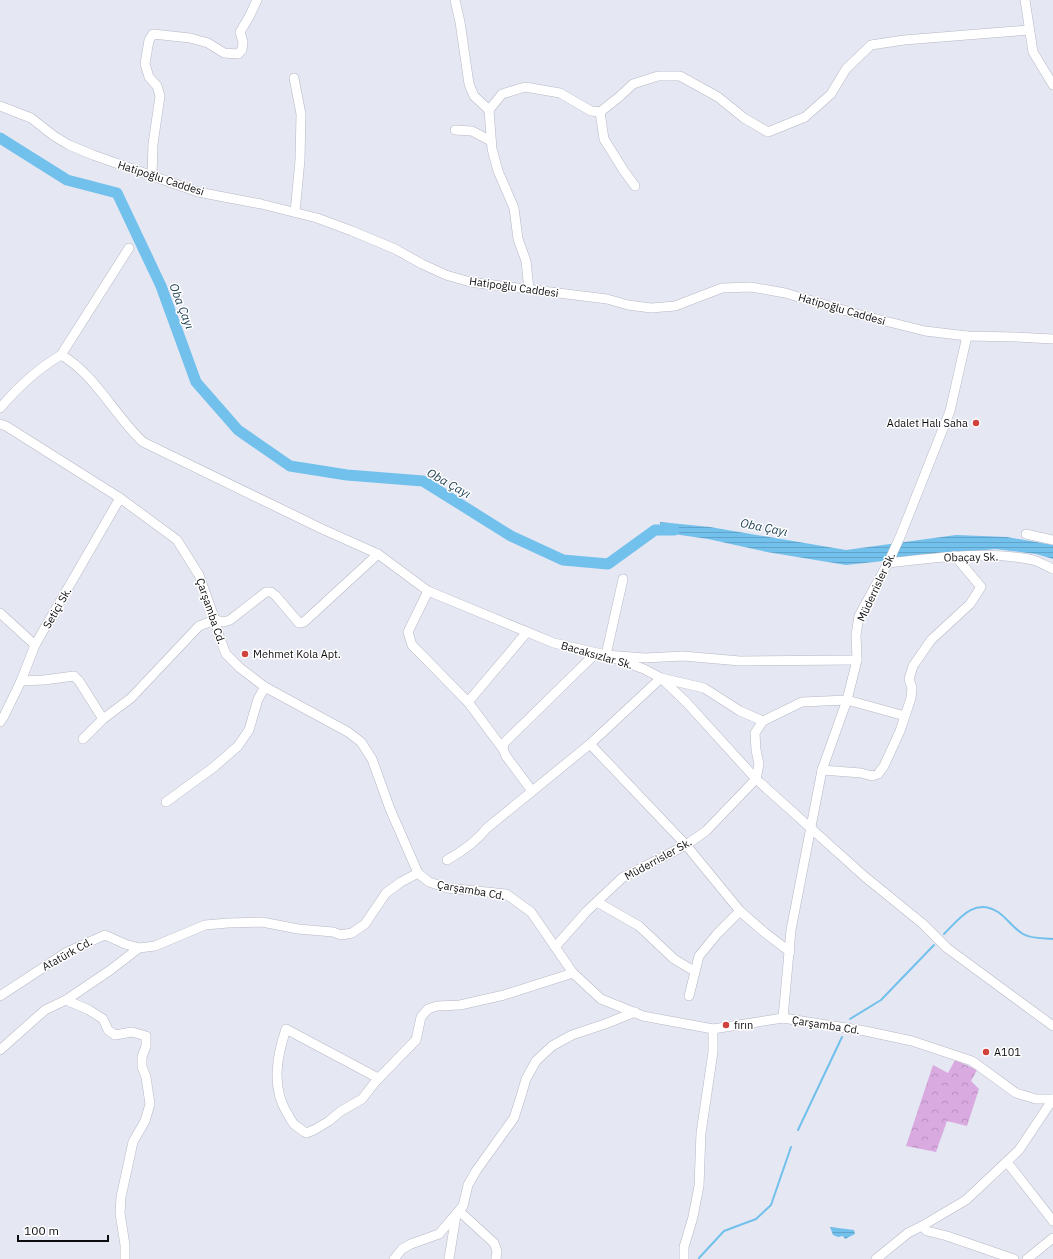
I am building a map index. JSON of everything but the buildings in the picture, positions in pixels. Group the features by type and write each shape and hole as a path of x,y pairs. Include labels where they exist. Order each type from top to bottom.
{"street":[{"path":"152,175 153,144 160,96 157,86 149,76 145,64 149,40 153,34 190,38 208,43 224,53 238,54 242,50 243,42 240,32 257,0"},
{"path":"455,0 460,22 469,84 474,96 489,110"},
{"path":"1025,0 1033,52 1053,85"},
{"path":"529,290 526,261 518,239 514,208 498,170 491,141 489,110 502,94 525,87 560,93 591,111 600,112 619,97 632,84 658,76 680,76 718,97 744,118 768,132 805,117 831,94 846,69 870,44 1029,30"},
{"path":"294,78 300,114 300,160 295,212"},
{"name":"Hatipoğlu Caddesi","path":"0,106 31,118 54,136 92,156 152,175 198,192 317,218 395,249 422,264 452,277 470,282 607,299 628,305 651,308 675,306 722,288 750,287 785,293 857,314 925,331 967,336 1053,339"},
{"path":"600,112 604,139 624,172 635,186"},
{"path":"455,130 472,131 491,141"},
{"path":"0,408 14,392 43,366 61,355 130,248"},
{"name":"Müderrisler Sk.","path":"783,1018 791,930 822,770 847,700 856,660 856,635 860,616 900,537 950,411 967,336"},
{"name":"Bacaksızlar Sk.","path":"61,355 70,360 87,376 131,430 143,442 320,528 378,554 428,591 554,642 606,655 644,669 661,678 704,688 740,711 763,721"},
{"name":"Çarşamba Cd.","path":"0,424 6,426 120,498 177,540 199,575 226,654 240,668 265,687 348,732 361,742 372,759 390,808 418,873 429,882 447,888 506,894 531,912 572,973 601,999 643,1016 713,1029 783,1018 865,1031 912,1041 972,1061 1016,1092 1036,1099 1053,1099"},
{"name":"Setiçi Sk.","path":"0,722 35,646 120,498"},
{"path":"1026,534 1053,540"},
{"path":"83,738 103,719 131,698 199,626 215,620 224,622 230,620 266,592 271,592 276,596 299,623 304,622 378,554"},
{"name":"Obaçay Sk.","path":"888,563 955,556 991,555 1034,560 1053,569"},
{"path":"822,770 861,772 872,776 878,774 884,766 900,731 911,698 912,688 909,679 913,666 931,640 970,604 981,587 955,556"},
{"path":"623,579 606,655 645,658 683,656 740,661 856,660"},
{"path":"428,591 408,632 412,645 468,702 532,791"},
{"path":"0,613 35,646"},
{"path":"468,702 527,632"},
{"path":"502,749 504,743 596,653"},
{"path":"20,681 44,680 74,676 79,681 103,719"},
{"path":"447,860 464,850 478,839 487,828 590,744 661,678 687,703 756,779 864,876 923,924 947,948 1053,1026"},
{"path":"166,802 214,768 238,746 249,730 258,699 265,687"},
{"path":"756,779 759,764 755,733 763,721 802,702 847,700 905,716"},
{"path":"590,744 686,845 740,911 790,952"},
{"name":"Müderrisler Sk.","path":"555,947 597,902 622,878 686,845 706,830 756,779"},
{"path":"0,1050 45,1010 66,1000 110,971 139,948 155,946 205,925 228,922 262,922 298,929 332,932 341,935 352,933 365,924 386,893 401,882 418,873"},
{"path":"597,902 639,926 674,959 694,971"},
{"path":"689,996 694,971 699,956 717,934 740,911"},
{"name":"Atatürk Cd.","path":"0,996 67,952 105,935 125,944 139,948"},
{"path":"378,1078 286,1029 280,1048 276,1080 278,1094 281,1104 294,1124 306,1133 329,1121 341,1111 362,1099 378,1078 416,1040 421,1017 428,1009 437,1006 460,1006 504,995 572,973"},
{"path":"66,1000 89,1010 103,1019 108,1030 115,1035 132,1032 146,1036 146,1046 142,1057 142,1067 146,1077 150,1104 145,1121 133,1142 120,1197 120,1213 125,1244 125,1259"},
{"path":"394,1259 402,1248 439,1234 463,1206 468,1185 476,1171 514,1118 526,1079 536,1062 552,1046 572,1035 634,1012"},
{"path":"684,1259 684,1247 693,1218 699,1186 701,1133 713,1052 713,1029"},
{"path":"876,1259 908,1233 966,1200 1019,1150 1053,1099"},
{"path":"1007,1162 1053,1221"},
{"path":"449,1259 457,1213"},
{"path":"457,1213 494,1243 497,1251 496,1259"},
{"path":"922,1226 927,1231 947,1236 1014,1259"},
{"path":"1027,1259 1053,1238"}],"green space":[{"path":"955,1060 977,1070 971,1081 979,1089 967,1126 947,1121 936,1152 906,1146 933,1065 948,1073"}],"water":[{"path":"660,522 710,527 846,550 956,535 1007,537 1053,545 1053,559 1036,554 995,549 846,565 767,552 708,539 660,532"},
{"path":"830,1227 854,1230 855,1234 845,1239 843,1236 838,1237 833,1235"}],"waterway":[{"name":"Oba Çayı","path":"0,138 67,180 117,193 161,286 196,382 238,430 290,466 347,475 423,481 511,536 563,560 608,564 655,530 674,530"},
{"path":"944,934 961,916 974,908 982,907 998,912 1026,936 1033,938 1053,939"},
{"path":"850,1019 881,1000 934,945"},
{"path":"798,1130 842,1037"},
{"path":"699,1258 724,1231 756,1219 771,1205 791,1147"}],"place":[{"name":"Adalet Halı Saha","path":"976,423"},
{"name":"Mehmet Kola Apt.","path":"245,654"},
{"name":"fırın","path":"726,1025"},
{"name":"A101","path":"986,1052"}]}
